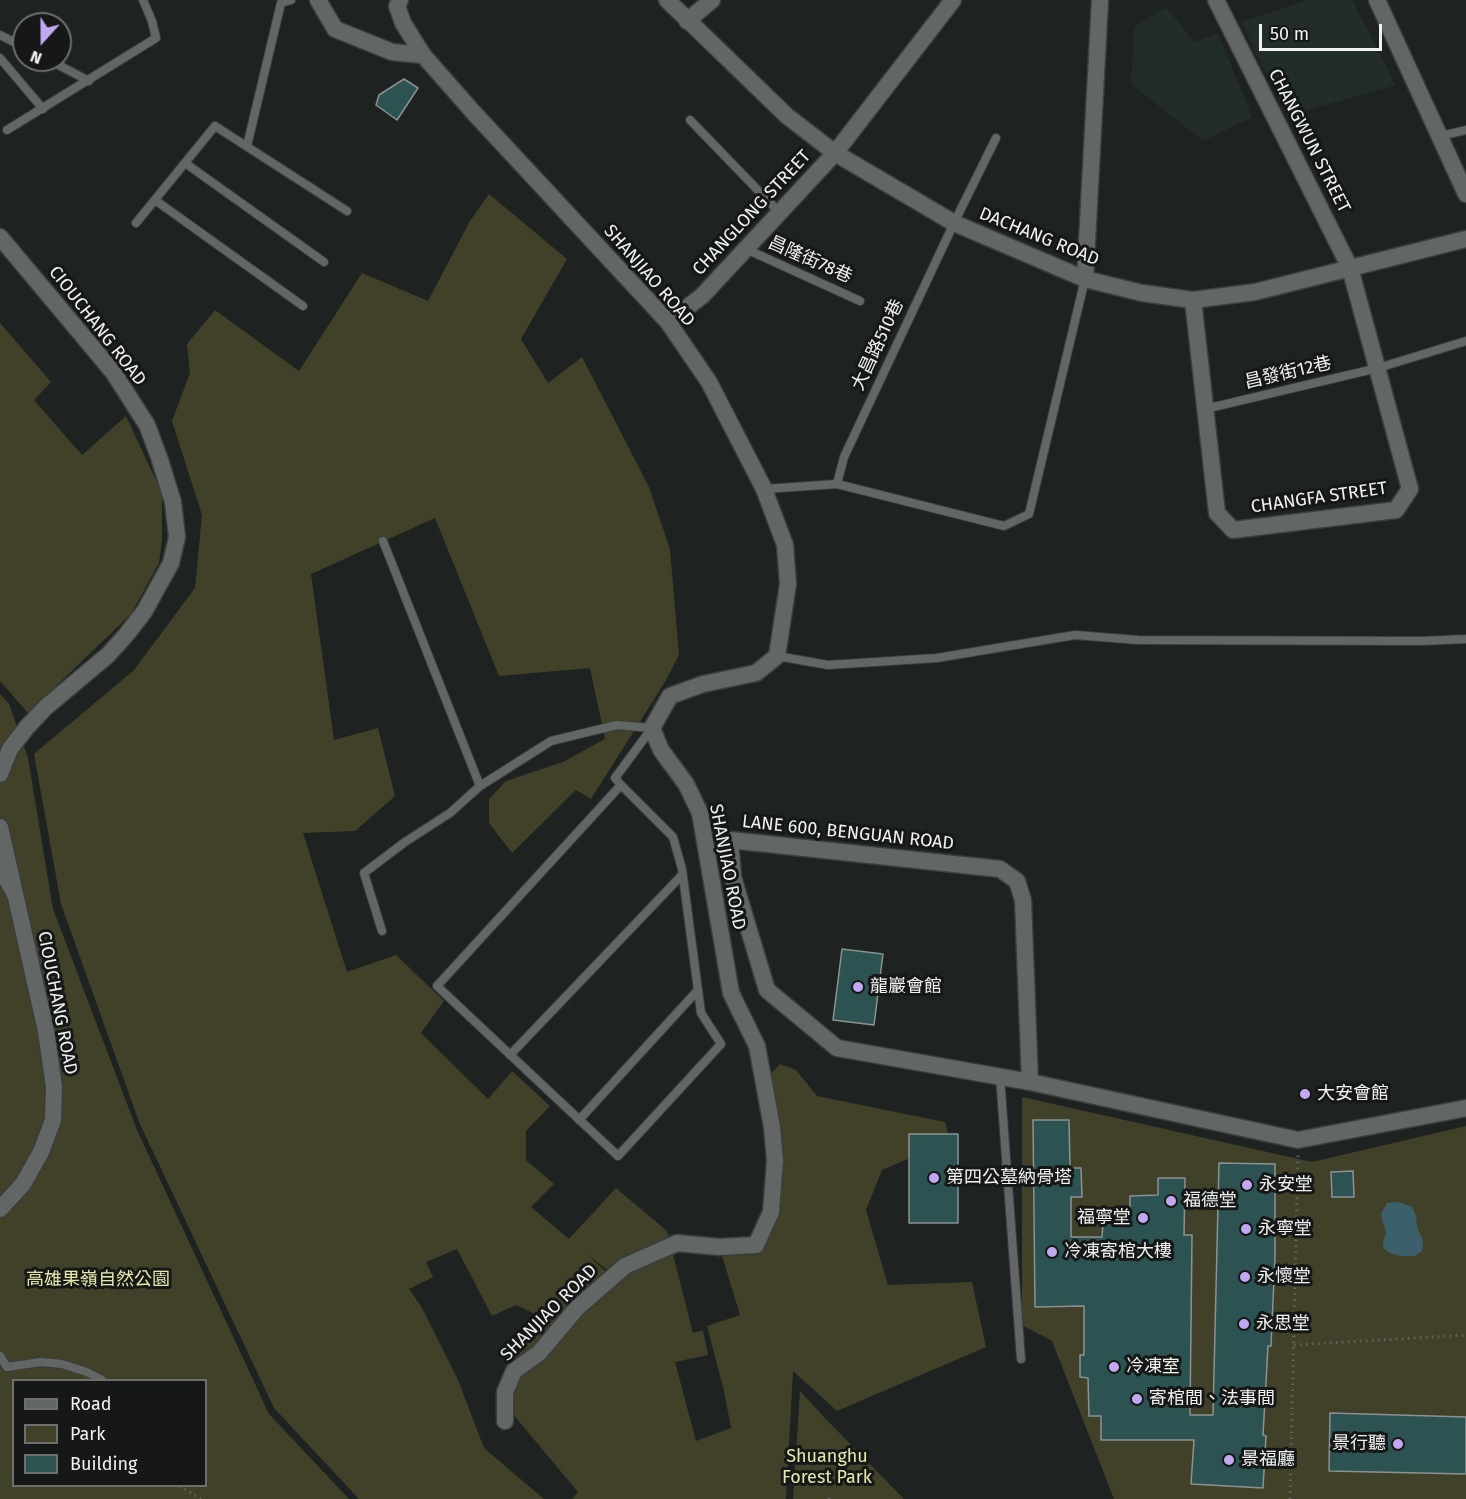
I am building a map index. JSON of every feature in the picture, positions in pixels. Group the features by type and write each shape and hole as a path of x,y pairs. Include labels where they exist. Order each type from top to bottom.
{"street":[{"path":"318,0 335,28 392,52 423,55"},
{"path":"400,0 397,6 403,23 423,55"},
{"name":"DACHANG ROAD","path":"667,0 787,117 835,153 954,223 1085,279 1142,293 1193,300 1255,292 1466,239"},
{"path":"687,21 712,0"},
{"name":"CHANGLONG STREET","path":"668,322 702,296 835,153 952,0"},
{"path":"1085,279 1100,0"},
{"name":"CHANGWUN STREET","path":"1216,0 1350,268"},
{"path":"1377,0 1466,194"},
{"name":"SHANJIAO ROAD","path":"423,55 668,322 710,382 764,489 785,545 788,584 777,656"},
{"name":"CIOUCHANG ROAD","path":"0,237 113,372 147,425 173,502 177,537 171,562 144,612 108,655 46,707 27,727 10,749 0,774"},
{"name":"CHANGFA STREET","path":"1193,300 1217,513 1233,530 1396,510 1410,489 1350,268"},
{"path":"652,728 670,696 704,684 756,673 777,656"},
{"name":"SHANJIAO ROAD","path":"505,1421 505,1392 514,1371 539,1353 577,1308 625,1266 677,1243 718,1247 756,1245 771,1212 775,1161 772,1127 756,1046 731,993 700,813 686,784 661,750 652,728"},
{"name":"CIOUCHANG ROAD","path":"0,827 46,1031 54,1087 53,1120 41,1152 23,1184 0,1209"},
{"name":"LANE 600, BENGUAN ROAD","path":"1030,1082 1023,900 1017,881 1000,869 730,840 733,877 767,990 837,1048 1030,1082 1298,1140 1466,1108"},
{"path":"0,868 15,894"}],"lane":[{"path":"7,130 156,38 143,0"},
{"path":"247,146 281,3 291,0"},
{"path":"0,58 43,109"},
{"path":"71,72 88,81"},
{"path":"690,120 779,212"},
{"path":"136,223 215,126 347,211"},
{"path":"1441,136 1466,130"},
{"name":"大昌路510巷","path":"837,484 844,457 996,138"},
{"path":"185,162 324,262"},
{"path":"155,200 303,306"},
{"name":"昌隆街78巷","path":"746,249 860,300"},
{"path":"764,489 837,484 1004,526 1029,514 1085,279"},
{"name":"昌發街12巷","path":"1205,410 1378,368 1466,341"},
{"path":"383,542 480,786"},
{"path":"777,656 828,665 937,658 1075,635 1138,640 1421,641 1466,639"},
{"path":"382,931 364,873 405,842 450,813 480,786 551,741 617,726 652,728"},
{"path":"621,785 437,986 618,1156 721,1044 701,1013 682,874 673,837 615,778 652,728"},
{"path":"510,1054 682,874"},
{"path":"579,1120 698,990"},
{"path":"1000,1077 1021,1359"},
{"path":"0,1356 4,1368 41,1362 52,1363 87,1372 100,1379"}],"path":[{"path":"1290,1499 1298,1140"},
{"path":"1294,1345 1466,1335"},
{"path":"182,1487 201,1499"},
{"path":"829,1499 830,1493"}],"shaded area":[{"path":"1308,0 1352,0 1396,85 1287,116 1241,22"},
{"path":"1166,7 1194,42 1218,33 1252,117 1203,141 1131,84 1134,27"}],"green space":[{"path":"489,194 567,259 521,339 548,383 582,357 649,487 670,549 679,655 665,682 591,799 576,790 512,853 489,823 489,799 506,781 563,762 605,739 590,668 499,676 435,518 311,574 334,740 378,728 395,796 355,831 303,833 347,972 396,955 444,1001 421,1033 488,1099 512,1071 550,1106 526,1131 526,1160 554,1184 531,1207 569,1239 616,1188 667,1231 693,1333 703,1330 708,1355 675,1362 696,1441 731,1428 707,1326 740,1315 722,1256 762,1249 780,1213 782,1164 771,1073 780,1064 796,1070 817,1096 945,1122 950,1141 882,1170 866,1210 888,1285 972,1282 986,1347 837,1411 793,1371 786,1499 572,1499 578,1492 511,1412 513,1379 615,1276 584,1252 611,1276 514,1369 513,1350 537,1315 516,1305 492,1316 457,1249 426,1262 433,1277 409,1289 421,1306 458,1380 484,1448 544,1499 359,1499 274,1408 139,1122 61,904 34,754 134,670 195,588 202,515 172,421 190,373 187,344 215,310 299,371 362,273 428,301 470,221"},
{"path":"0,323 51,382 34,400 82,455 126,416 162,493 162,541 159,563 131,614 28,713 0,681"},
{"name":"高雄果嶺自然公園","path":"0,694 9,704 28,758 53,909 137,1130 269,1414 349,1499 0,1499"},
{"path":"1022,1097 1312,1162 1466,1126 1466,1499 1114,1499 1052,1341 1022,1325"},
{"name":"Shuanghu Forest Park","path":"800,1391 823,1416 904,1499 793,1499"}],"water":[{"path":"1399,1202 1412,1207 1423,1241 1422,1251 1414,1256 1400,1256 1384,1249 1383,1242 1386,1233 1381,1214 1387,1203"}],"building":[{"path":"404,79 418,88 397,120 376,105 379,95"},
{"name":"龍巖會館","path":"842,949 883,954 874,1025 833,1020"},
{"path":"1033,1120 1069,1120 1070,1168 1081,1168 1082,1197 1071,1197 1071,1237 1102,1237 1104,1210 1130,1214 1130,1196 1158,1195 1158,1178 1185,1178 1184,1235 1192,1235 1190,1415 1213,1415 1219,1163 1275,1164 1275,1257 1271,1346 1268,1346 1263,1435 1266,1436 1263,1488 1191,1484 1194,1440 1101,1440 1101,1416 1089,1416 1088,1378 1080,1377 1080,1355 1084,1355 1084,1306 1035,1307"},
{"name":"第四公墓納骨塔","path":"909,1134 958,1134 958,1223 909,1223"},
{"path":"1353,1171 1354,1197 1332,1197 1331,1172"},
{"name":"景行聽","path":"1330,1413 1466,1417 1466,1474 1329,1471"}],"place":[{"name":"龍巖會館","path":"858,987"},
{"name":"大安會館","path":"1305,1094"},
{"name":"第四公墓納骨塔","path":"934,1178"},
{"name":"永安堂","path":"1247,1185"},
{"name":"福德堂","path":"1171,1201"},
{"name":"福寧堂","path":"1143,1218"},
{"name":"永寧堂","path":"1246,1229"},
{"name":"冷凍寄棺大樓","path":"1052,1252"},
{"name":"永懷堂","path":"1245,1277"},
{"name":"永思堂","path":"1244,1324"},
{"name":"冷凍室","path":"1114,1367"},
{"name":"寄棺間、法事間","path":"1137,1399"},
{"name":"景行聽","path":"1398,1444"},
{"name":"景福廳","path":"1229,1460"}]}
